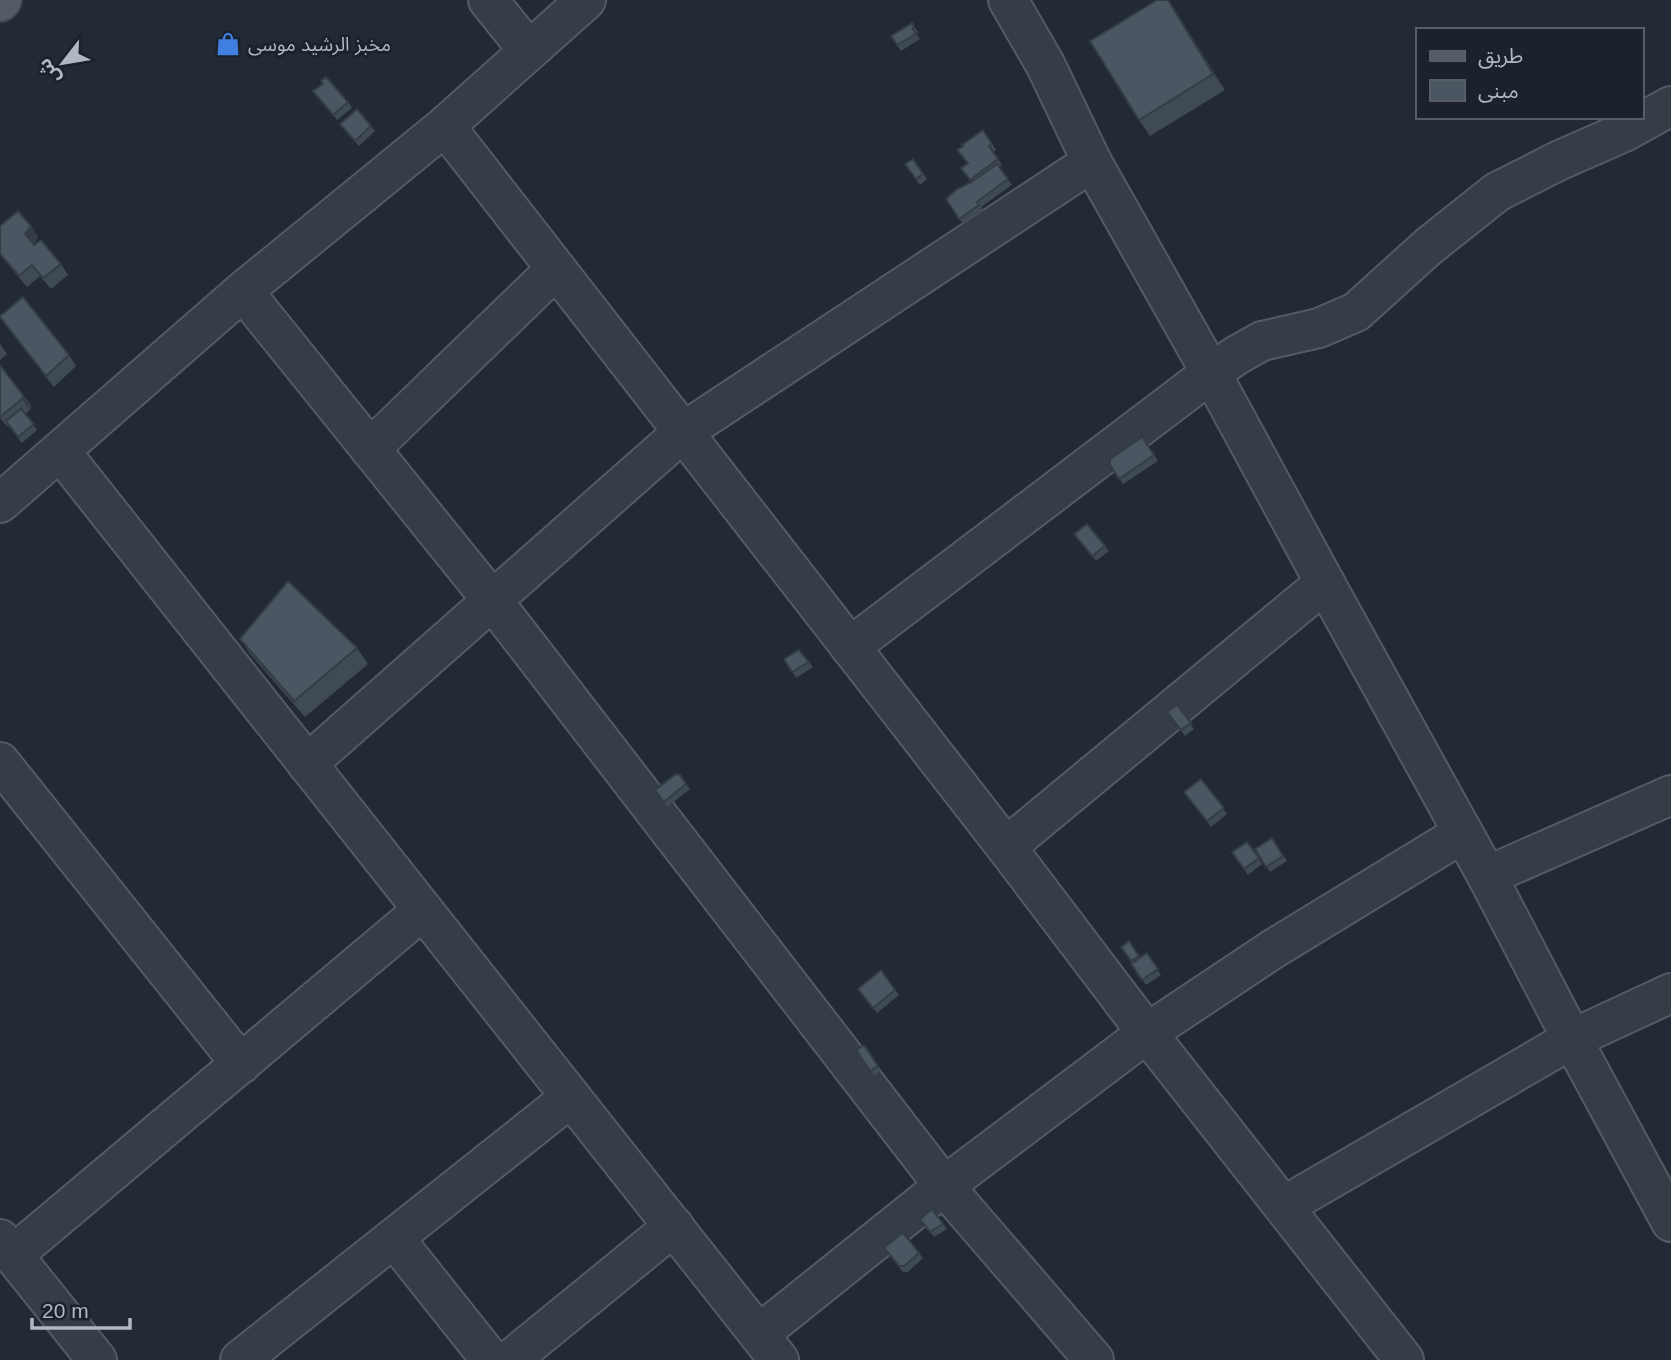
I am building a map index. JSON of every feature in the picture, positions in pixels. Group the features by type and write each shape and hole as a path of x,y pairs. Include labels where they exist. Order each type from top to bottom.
{"street":[{"path":"488,0 529,51"},
{"path":"0,503 243,291 445,126 586,0"},
{"path":"1008,0 1045,64 1092,162 1487,876 1671,1223"},
{"path":"850,647 1237,355 1262,341 1319,328 1356,312 1429,246 1497,192 1624,132 1671,106"},
{"path":"445,126 1006,847 1147,1033 1404,1360"},
{"path":"307,764 683,432 1092,162"},
{"path":"370,449 556,269"},
{"path":"243,291 492,600 944,1186 1094,1360"},
{"path":"60,451 769,1347 944,1186 1147,1033 1273,949 1463,834"},
{"path":"1006,847 1325,583"},
{"path":"0,762 241,1064"},
{"path":"1487,876 1671,795"},
{"path":"97,1360 6,1247 241,1064 423,910"},
{"path":"1284,1206 1572,1039 1671,993"},
{"path":"240,1360 571,1097"},
{"path":"510,1360 674,1226"},
{"path":"394,1238 491,1360"}],"building":[{"path":"1157,0 1168,0 1213,74 1139,120 1090,41"},
{"path":"912,23 916,34 897,45 891,36"},
{"path":"326,77 348,102 333,115 313,91 323,84 321,81"},
{"path":"357,109 371,126 355,141 340,124"},
{"path":"983,130 998,159 970,180 961,168 968,163 957,150"},
{"path":"913,159 923,174 916,179 905,164"},
{"path":"997,164 1008,179 959,219 946,199"},
{"path":"18,211 31,226 25,234 34,245 41,240 61,264 43,278 32,265 19,276 0,254 0,226"},
{"path":"23,297 69,355 46,376 0,317"},
{"path":"0,365 23,395 22,399 0,417"},
{"path":"21,409 34,424 18,437 6,421"},
{"path":"1142,437 1154,455 1119,479 1110,465 1110,459"},
{"path":"1087,524 1105,546 1092,556 1074,534"},
{"path":"288,581 357,648 294,701 240,639"},
{"path":"799,650 809,662 792,672 784,659"},
{"path":"1177,705 1191,723 1181,730 1167,712"},
{"path":"676,774 680,775 686,784 664,802 655,790"},
{"path":"1201,779 1224,808 1207,821 1184,792"},
{"path":"1272,838 1283,856 1266,867 1255,849"},
{"path":"1247,842 1259,858 1244,869 1232,852"},
{"path":"1129,941 1139,956 1131,961 1121,947"},
{"path":"1147,953 1158,969 1142,980 1131,964"},
{"path":"881,970 895,990 873,1008 858,989"},
{"path":"864,1045 878,1066 870,1071 856,1050"},
{"path":"932,1209 943,1224 930,1232 920,1219"},
{"path":"904,1234 919,1253 904,1266 899,1266 884,1248"}],"place":[{"name":"مخبز الرشيد موسى","path":"228,44"}]}
